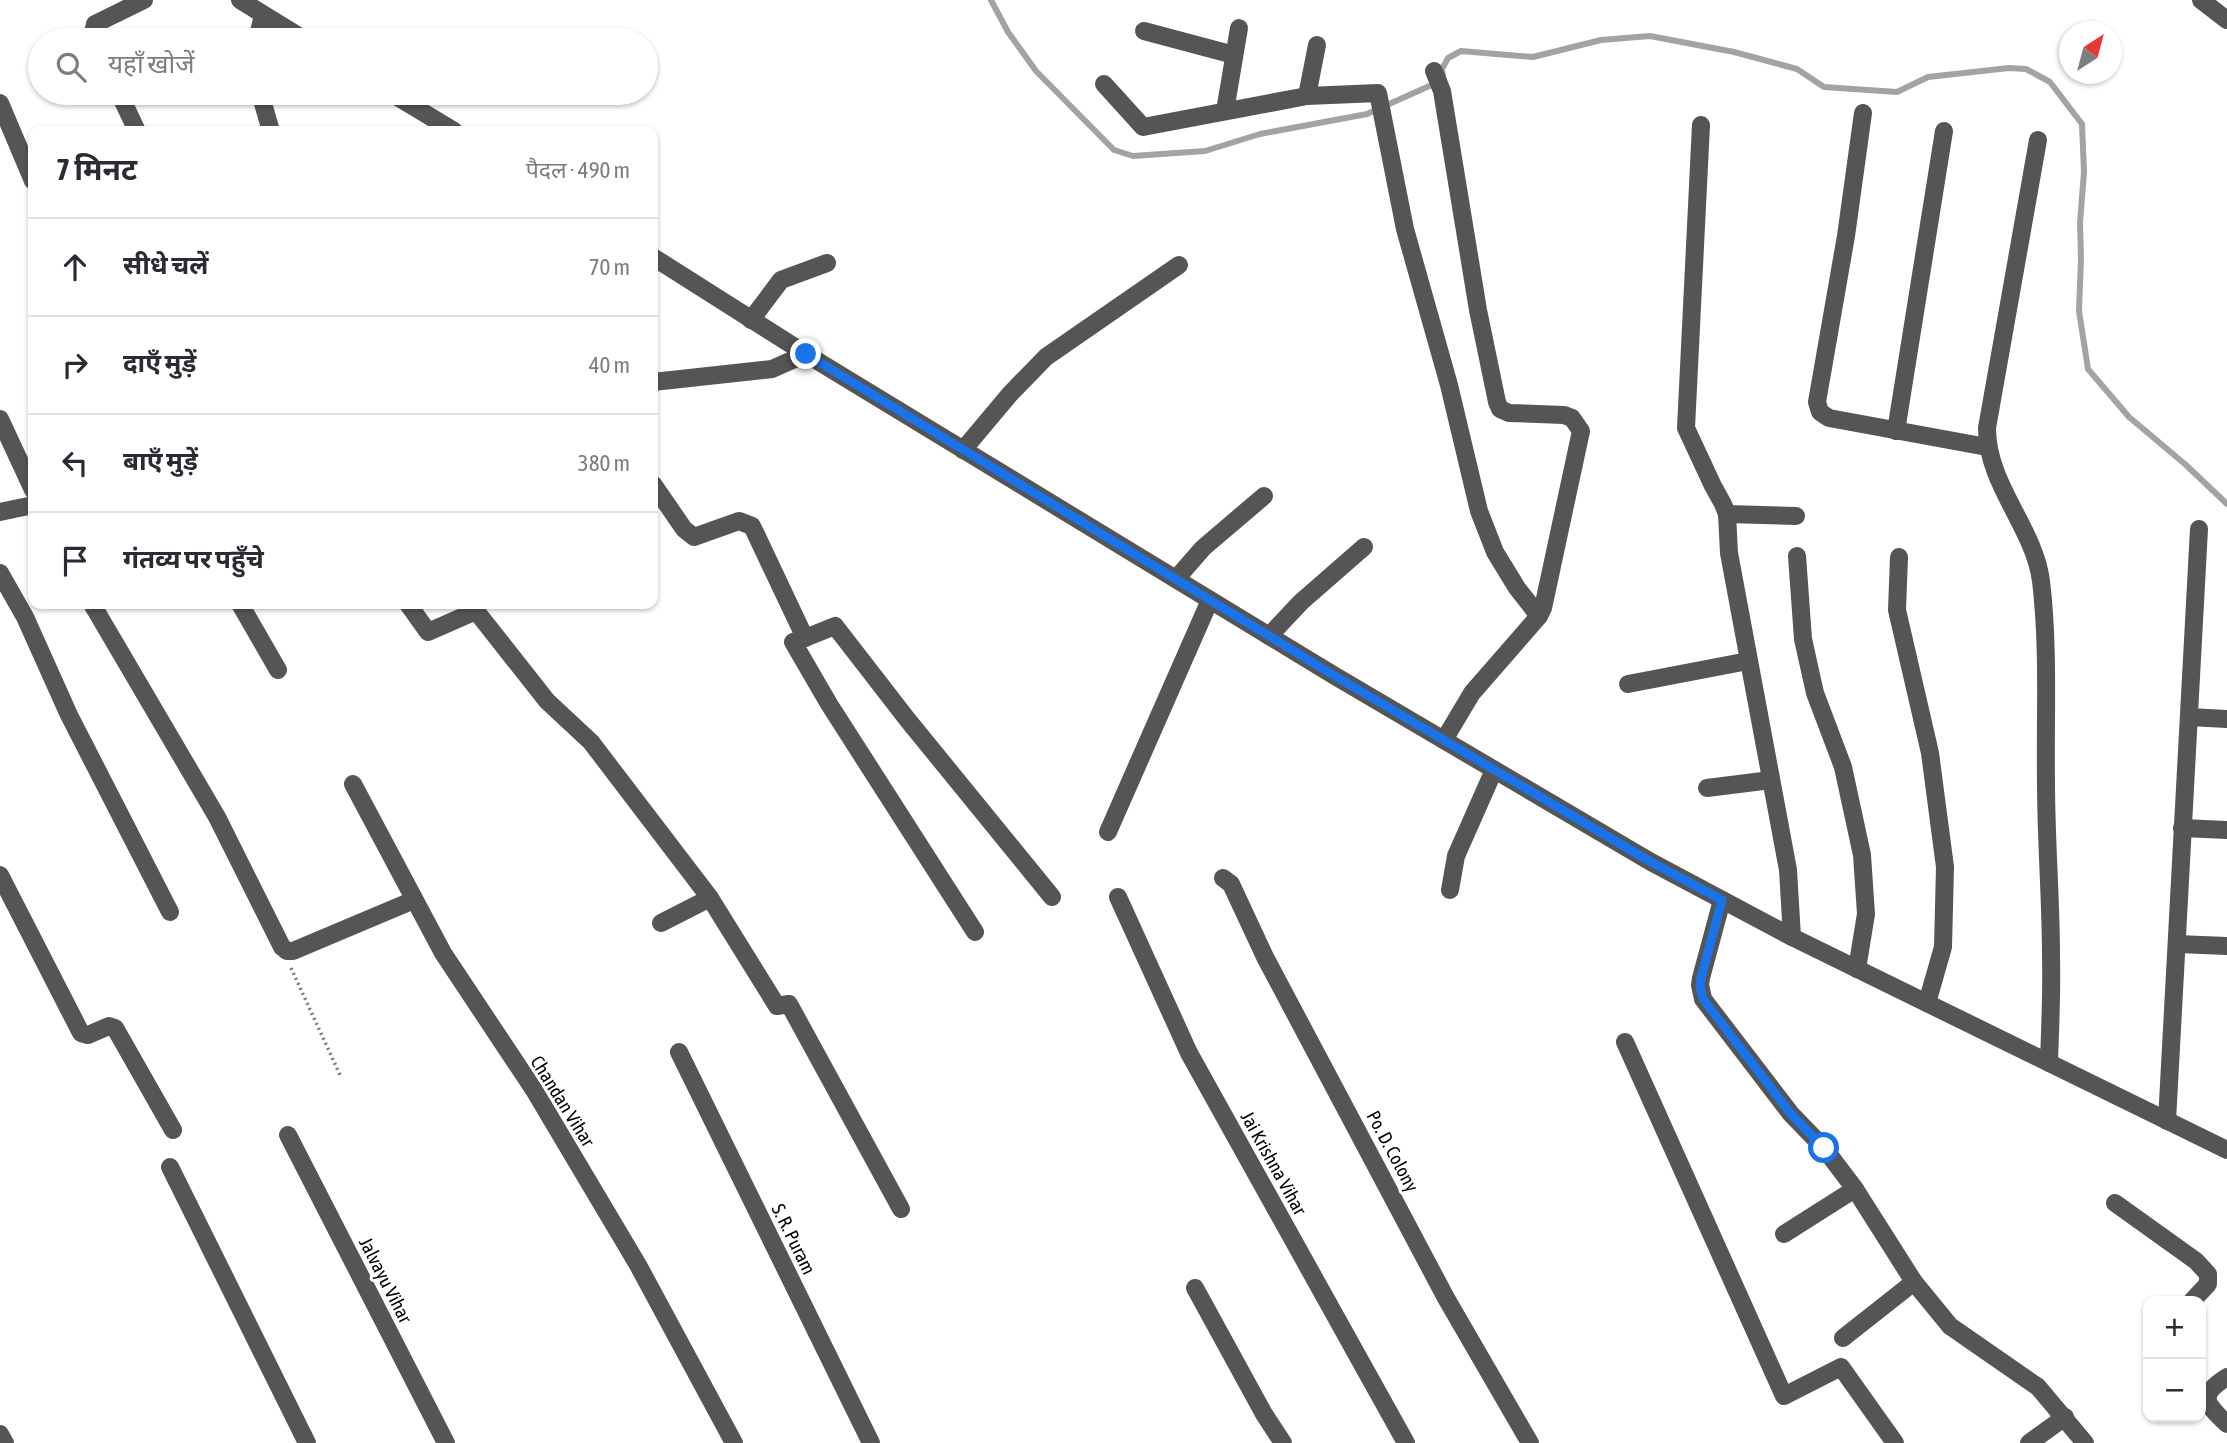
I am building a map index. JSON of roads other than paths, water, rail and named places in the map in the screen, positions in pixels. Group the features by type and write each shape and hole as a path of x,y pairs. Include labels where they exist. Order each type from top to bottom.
{"street":[{"path":"94,28 95,24 144,0"},
{"path":"240,0 285,28"},
{"path":"2201,0 2227,20"},
{"path":"260,28 263,15"},
{"path":"1225,111 1239,28"},
{"path":"1144,31 1234,55"},
{"path":"1307,96 1317,46"},
{"path":"1434,71 1442,91 1478,310 1497,402 1500,409 1509,413 1564,415 1572,418 1581,431 1546,600 1539,616 1472,693 1444,740"},
{"path":"1104,84 1143,127 1307,96 1378,93 1405,229 1449,385 1479,511 1495,552 1517,588 1539,616"},
{"path":"0,103 28,169"},
{"path":"124,105 134,126"},
{"path":"263,105 270,126"},
{"path":"411,105 446,126"},
{"path":"1863,113 1846,236 1817,402 1820,412 1829,418 1987,447"},
{"path":"1701,125 1686,428 1727,514 1729,553 1788,870 1791,937"},
{"path":"1896,431 1944,131"},
{"path":"2038,139 1987,428 1987,447 1992,465 2032,550 2040,577 2045,615 2051,956 2049,1063"},
{"path":"658,260 806,354 1269,636 1651,862 1791,937 2227,1150"},
{"path":"751,320 781,280 827,262"},
{"path":"964,450 1010,394 1046,358 1179,265"},
{"path":"658,381 772,369 806,354"},
{"path":"0,419 28,479"},
{"path":"658,491 684,529 694,537 739,521 752,526 805,638"},
{"path":"1176,579 1203,548 1264,496"},
{"path":"0,512 28,506"},
{"path":"1727,514 1796,516"},
{"path":"2167,1121 2199,529"},
{"path":"1269,636 1301,602 1364,547"},
{"path":"1797,556 1803,639 1815,693 1843,767 1862,855 1866,914 1857,969"},
{"path":"1899,557 1897,610 1930,753 1945,867 1943,947 1927,1003"},
{"path":"0,573 25,617 69,715 170,912"},
{"path":"1108,832 1210,600"},
{"path":"95,609 217,817 282,947 293,951 415,900"},
{"path":"243,609 278,670"},
{"path":"412,609 428,632 476,611 547,701 591,742 710,898 777,1006 789,1004 901,1209"},
{"path":"975,932 829,704 793,642 835,626 1052,897"},
{"path":"1628,684 1748,661"},
{"path":"2189,717 2227,719"},
{"path":"1450,890 1456,856 1494,770"},
{"path":"1707,788 1771,780"},
{"name":"Chandan Vihar","path":"353,784 443,953 534,1090 638,1265 734,1443"},
{"path":"2182,828 2227,830"},
{"path":"0,875 81,1033 88,1035 109,1027 115,1028 173,1130"},
{"name":"Po. D. Colony","path":"1223,878 1231,884 1265,957 1446,1297 1530,1443"},
{"name":"Jai Krishna Vihar","path":"1118,897 1189,1053 1406,1443"},
{"path":"661,923 710,898"},
{"path":"1722,900 1701,978 1703,999 1791,1114 1824,1148 1914,1282 1950,1326 2038,1387 2085,1443"},
{"path":"2177,944 2227,946"},
{"path":"1625,1042 1784,1396 1841,1367 1895,1443"},
{"name":"S. R. Puram","path":"679,1052 871,1443"},
{"name":"Jalvayu Vihar","path":"288,1135 446,1443"},
{"path":"170,1167 307,1443"},
{"path":"1784,1234 1854,1189"},
{"path":"2115,1203 2196,1261 2208,1274 2208,1284 2197,1296"},
{"path":"1843,1338 1914,1282"},
{"path":"1195,1289 1264,1414 1283,1443"},
{"path":"2206,1386 2227,1377"},
{"path":"2206,1399 2208,1406 2227,1424"},
{"path":"2029,1443 2065,1417"},
{"path":"0,1434 5,1443"}],"waterway":[{"path":"991,0 1008,32 1036,71 1114,150 1133,156 1205,151 1260,134 1367,114 1436,83"},
{"path":"1443,76 1442,69 1448,58 1461,51 1533,57 1601,40 1650,36 1734,52 1797,69 1824,87 1897,92 1928,77 2009,68 2026,69 2050,82 2082,124 2084,172 2080,223 2079,311 2088,369 2129,417 2227,504"}]}
